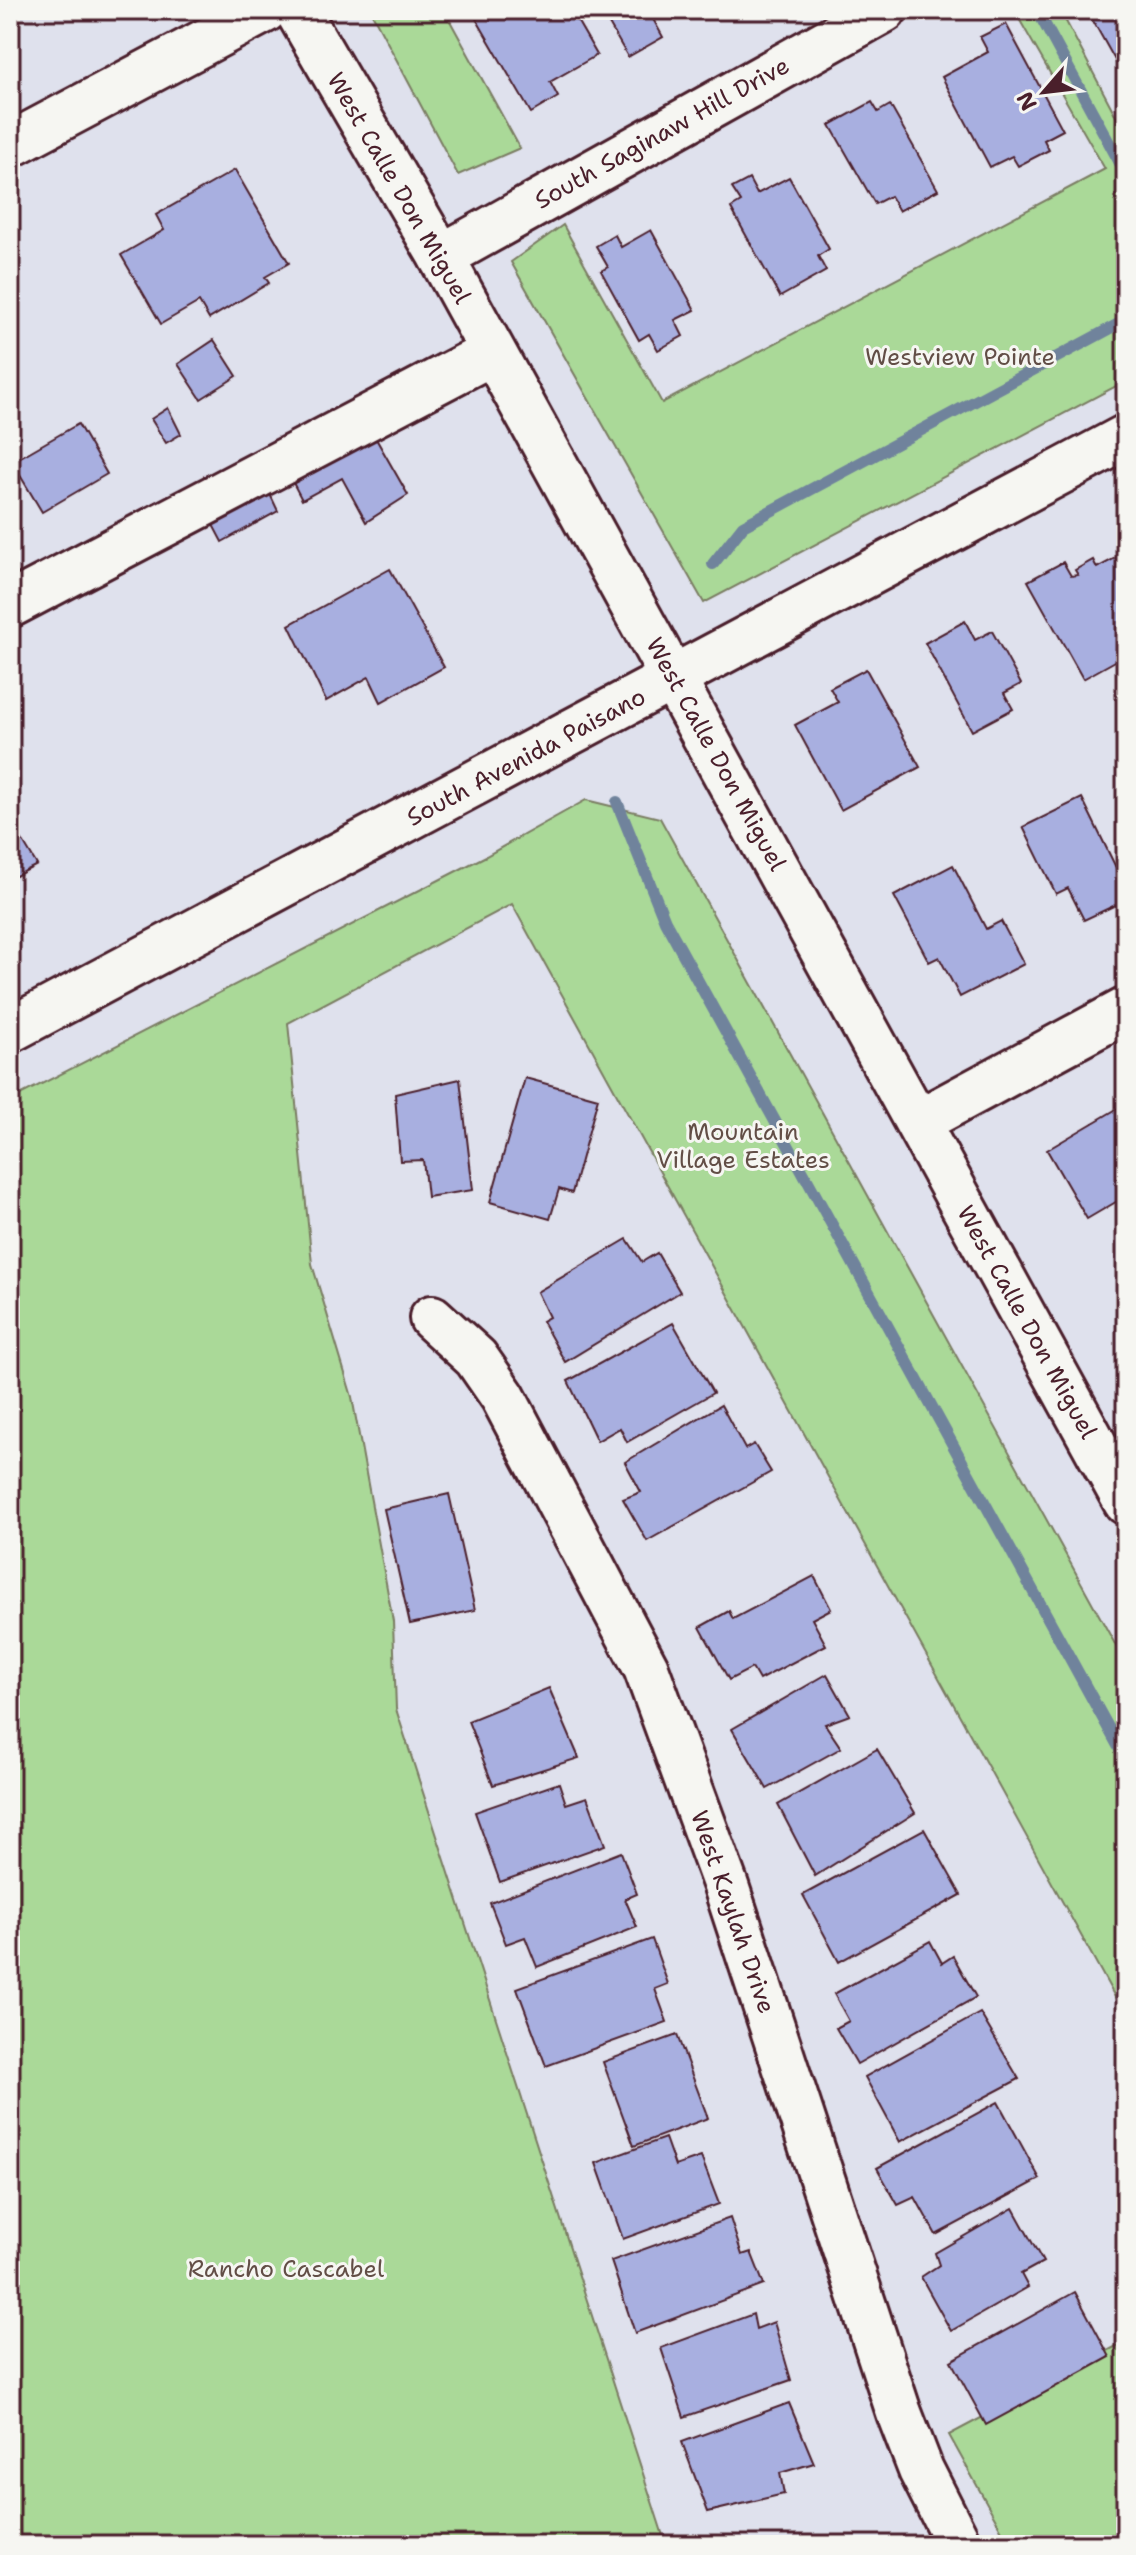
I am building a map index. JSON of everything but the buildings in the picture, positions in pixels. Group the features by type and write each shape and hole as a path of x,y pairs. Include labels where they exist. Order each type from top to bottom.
{"street":[{"path":"10,145 265,10"},
{"name":"West Calle Don Miguel","path":"297,10 441,257 491,353 675,679 1126,1502"},
{"name":"South Saginaw Hill Drive","path":"441,257 884,10"},
{"path":"10,605 491,353"},
{"name":"South Avenida Paisano","path":"10,1030 1126,437"},
{"path":"918,1122 1126,1010"},
{"name":"West Kaylah Drive","path":"432,1318 476,1358 503,1397 646,1668 726,1886 899,2413 921,2470 959,2545"}],"green space":[{"path":"370,10 444,10 520,148 458,175"},
{"name":"Westview Pointe","path":"1014,10 1060,10 1126,135 1126,381 704,603 511,262 563,225 662,403 1105,169"},
{"name":"Rancho Cascabel","path":"586,800 660,818 1126,1664 1126,2017 512,904 288,1023 312,1264 352,1397 393,1621 396,1709 666,2545 10,2545 10,1100 486,856"},
{"path":"1126,2341 1126,2545 1010,2545 949,2435"}],"waterway":[{"path":"1037,10 1126,174"},
{"path":"713,564 743,526 1126,320"},
{"path":"617,802 665,921 1126,1760"}],"park label":[{"name":"Mountain Village Estates","path":"743,1146"}]}
